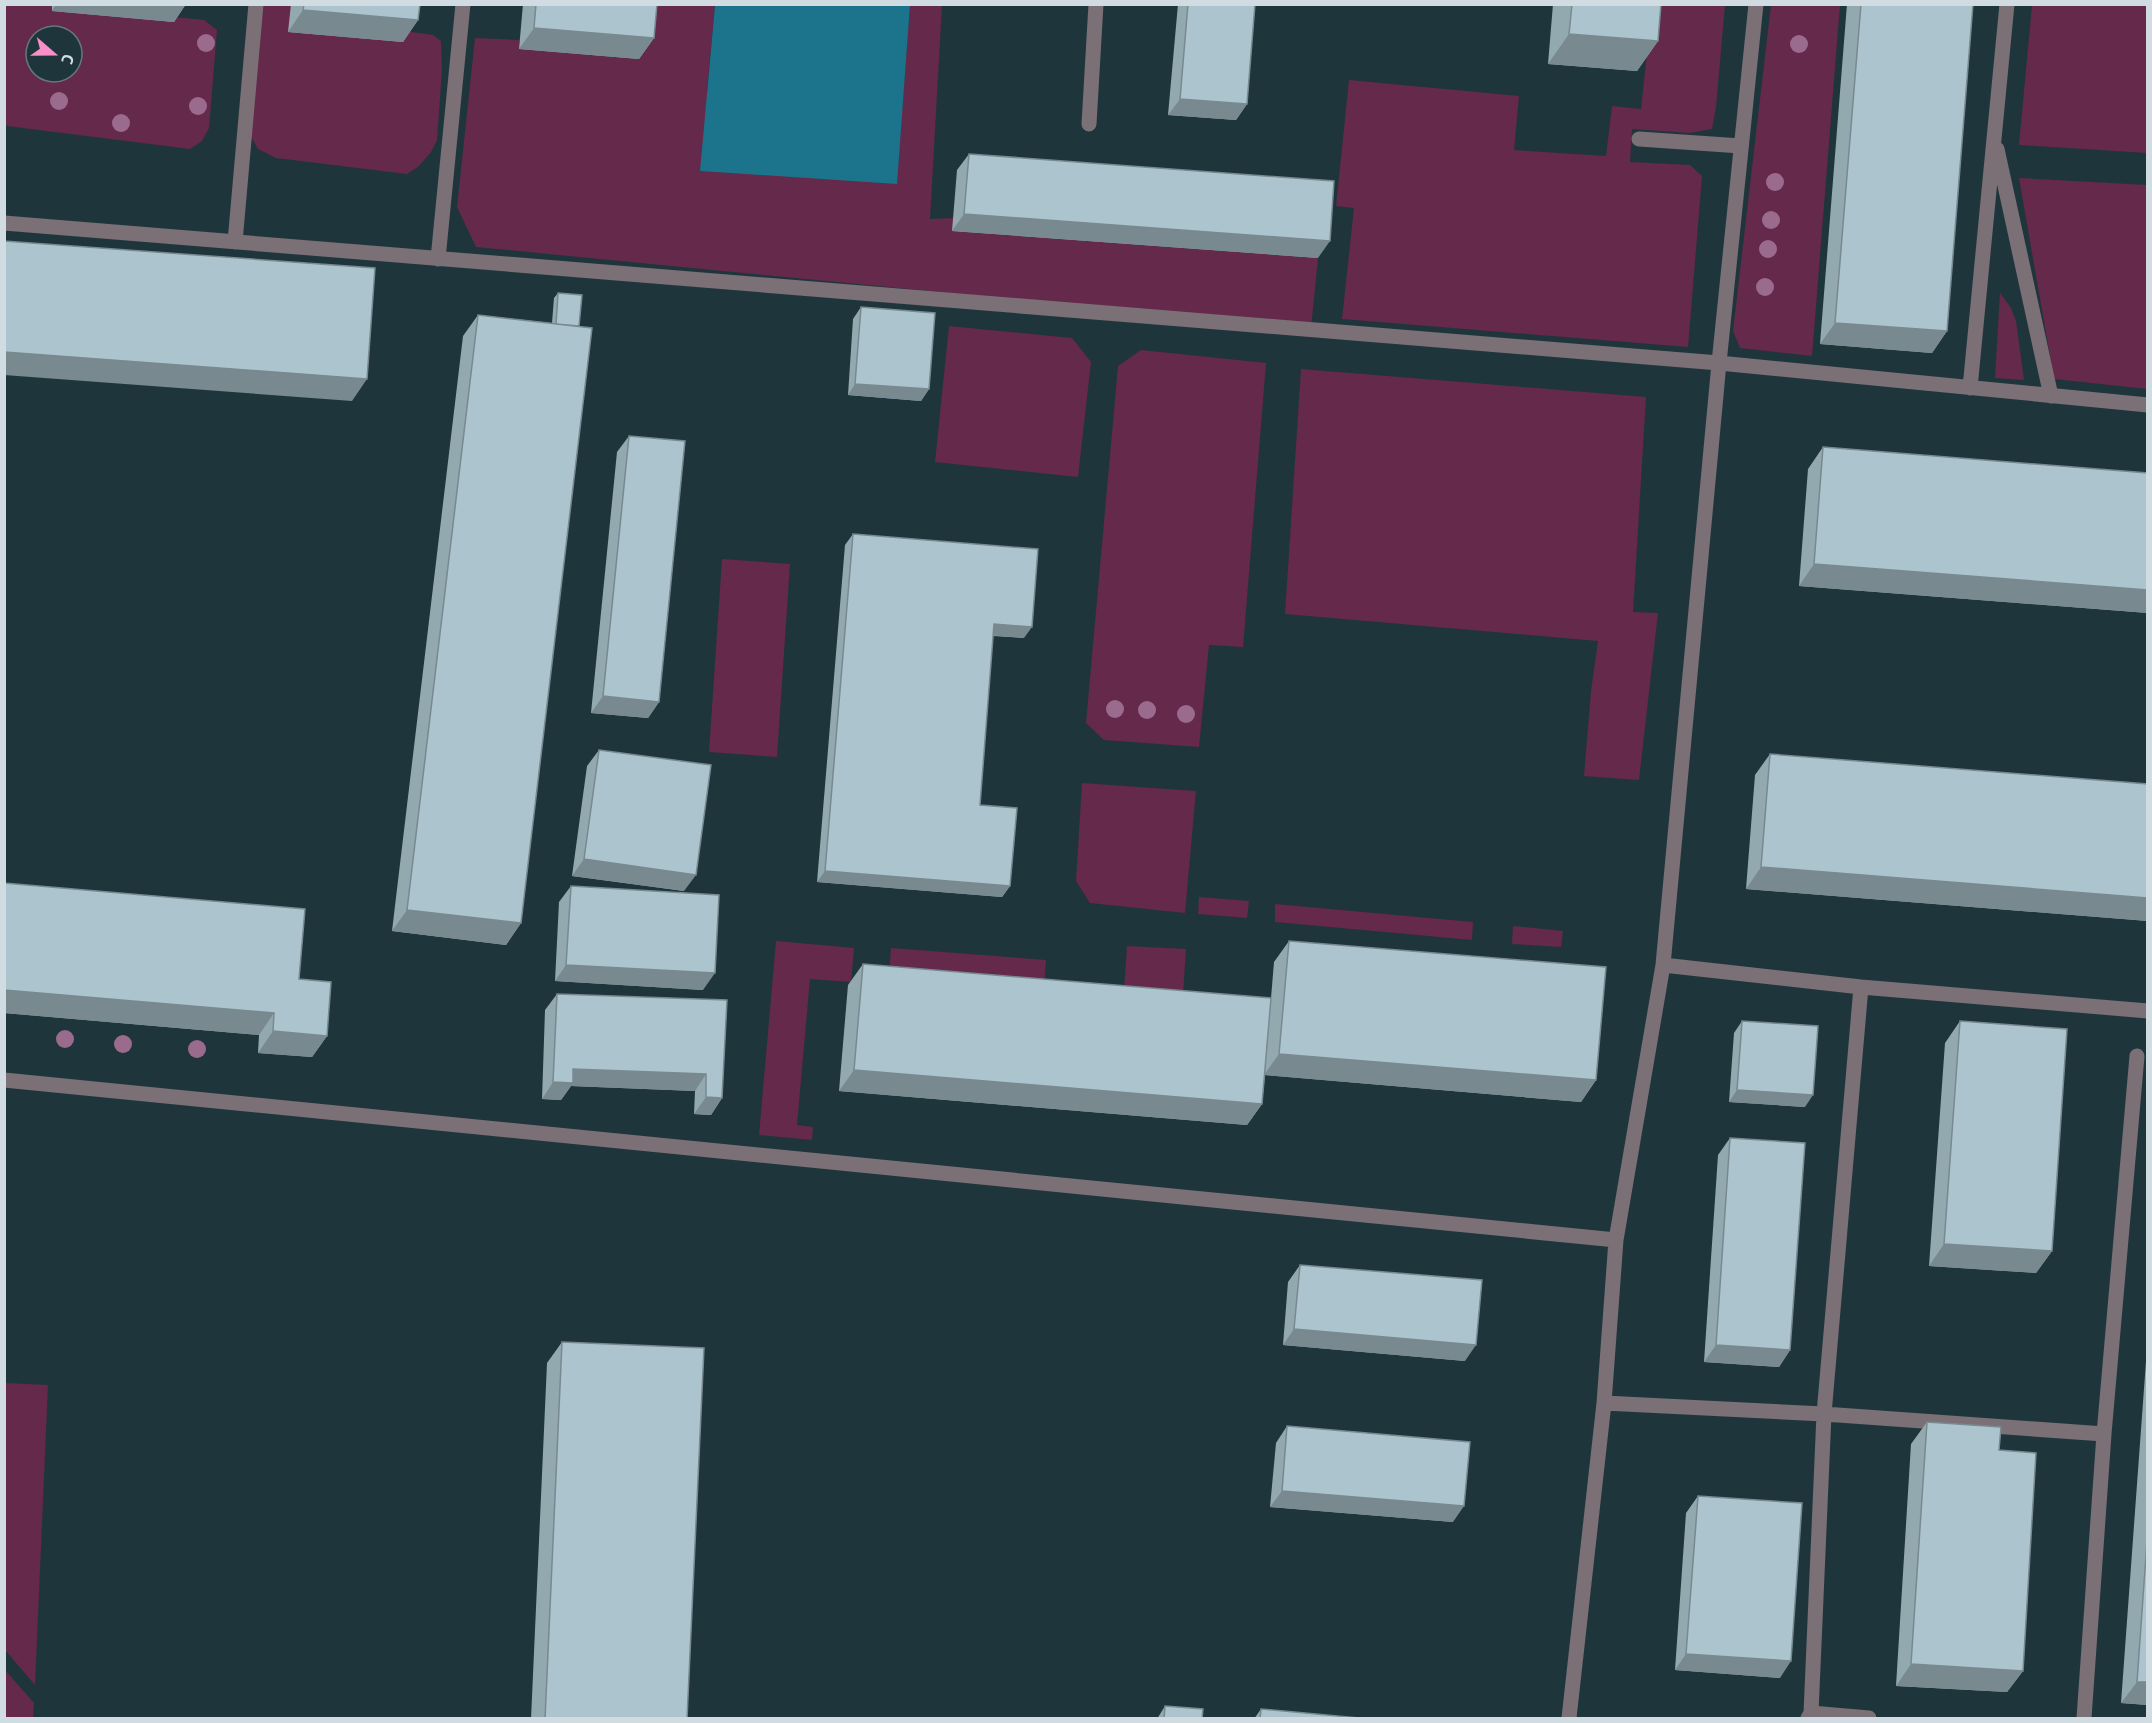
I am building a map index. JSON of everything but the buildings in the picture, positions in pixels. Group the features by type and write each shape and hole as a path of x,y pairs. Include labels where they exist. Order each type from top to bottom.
{"lane":[{"path":"235,242 256,4"},
{"path":"438,259 463,4"},
{"path":"1089,124 1096,4"},
{"path":"1569,1719 1604,1402 1616,1240 1663,965 1719,363 1756,4"},
{"path":"1970,388 2007,4"},
{"path":"1994,135 2050,396"},
{"path":"1639,139 1741,146"},
{"path":"4,224 1719,363 2148,405"},
{"path":"1663,965 1861,987 2148,1011"},
{"path":"1861,987 1824,1414 1809,1716 1869,1719"},
{"path":"2084,1719 2104,1434 2137,1056"},
{"path":"4,1080 1616,1240"},
{"path":"1604,1402 1824,1414 2104,1434"}],"shaded area":[{"path":"5,5 52,5 204,20 217,30 209,128 202,141 190,149 7,126 5,123"},
{"path":"263,5 291,5 404,31 433,35 441,41 442,70 437,140 431,152 419,166 407,174 276,158 258,149 250,135"},
{"path":"644,5 715,5 707,90 896,184 910,5 942,5 930,219 953,218 953,231 1318,258 1311,328 476,247 457,207 475,38 519,40 519,49 639,59"},
{"path":"1652,5 1725,5 1712,129 1690,133 1632,129 1630,162 1690,165 1702,176 1688,347 1342,319 1354,208 1336,206 1349,80 1519,96 1514,150 1606,156 1612,106 1641,109"},
{"path":"1771,5 1840,5 1812,356 1740,348 1733,331"},
{"path":"2032,5 2147,5 2147,153 2019,145"},
{"path":"2019,178 2147,185 2147,389 2054,379"},
{"path":"2000,293 2011,308 2016,321 2024,380 1995,378"},
{"path":"949,326 1072,338 1091,362 1078,477 935,462"},
{"path":"1141,350 1266,363 1243,647 1209,645 1199,747 1104,740 1086,723 1118,366"},
{"path":"1301,369 1646,397 1633,612 1658,613 1639,780 1584,776 1591,691 1598,641 1285,614"},
{"path":"722,559 790,564 777,757 709,752"},
{"path":"1082,783 1196,791 1185,913 1090,903 1076,881"},
{"path":"1199,897 1249,901 1247,918 1198,914"},
{"path":"1275,904 1473,922 1472,940 1275,922"},
{"path":"1513,926 1563,931 1561,947 1512,944"},
{"path":"776,941 854,948 851,982 810,979 797,1125 813,1127 812,1140 759,1135"},
{"path":"1127,946 1186,949 1182,1010 1123,1006"},
{"path":"891,948 1046,960 1043,1000 888,988"},
{"path":"5,1383 48,1385 35,1685 5,1650"},
{"path":"5,1670 34,1703 33,1718 5,1718"}],"water":[{"path":"715,5 910,5 897,184 700,171"}]}
